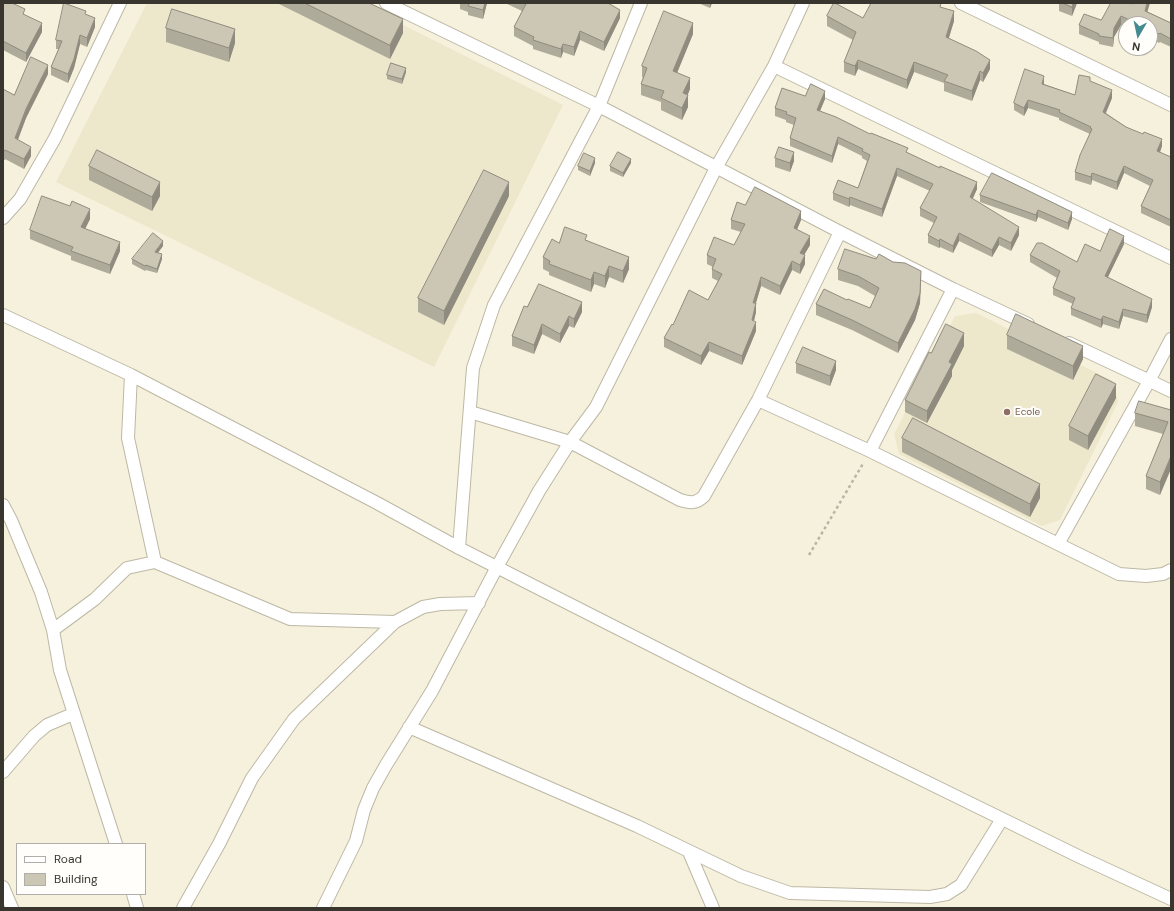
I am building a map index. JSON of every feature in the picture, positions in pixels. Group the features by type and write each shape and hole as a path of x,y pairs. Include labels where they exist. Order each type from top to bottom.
{"street":[{"path":"3,218 20,199 55,138 120,3"},
{"path":"386,3 599,106 717,166 840,232 953,289 1037,328"},
{"path":"459,548 473,368 494,305 599,106 641,3"},
{"path":"323,908 356,841 364,810 373,788 409,726 432,691 539,491 570,442 596,407 717,166 774,66 803,3"},
{"path":"966,4 1171,105"},
{"path":"774,66 1171,258"},
{"path":"470,412 570,442 680,500 688,503 696,503 704,496 758,400 840,232"},
{"path":"870,451 953,289"},
{"path":"6,318 131,375 377,503 459,548 745,693 1080,857 1171,899"},
{"path":"1058,338 1171,390"},
{"path":"1058,544 1171,339"},
{"path":"131,375 128,438 155,562"},
{"path":"758,400 870,451 1119,574 1146,576 1163,574 1171,570"},
{"path":"3,505 41,592 53,630 60,670 73,714 116,843"},
{"path":"53,630 95,599 127,568 155,562 290,619 396,622"},
{"path":"183,908 219,844 252,778 294,719 396,622 423,607 440,604 479,602"},
{"path":"3,772 34,736 46,725 73,714"},
{"path":"409,726 637,826 741,876 790,893 930,897 947,894 961,885 1002,819"},
{"path":"689,852 713,908"},
{"path":"3,887 12,908"},
{"path":"133,895 137,908"}],"path":[{"path":"810,555 870,451"}],"shaded area":[{"path":"147,3 359,3 563,105 434,367 56,182"},
{"path":"976,313 1113,381 1118,402 1060,520 1042,526 899,454 894,434 955,316"}],"building":[{"path":"3,3 12,3 25,9 23,14 42,23 26,53 3,41"},
{"path":"64,3 86,11 85,14 95,18 87,38 80,35 74,59 68,74 51,67 62,41 56,40"},
{"path":"305,3 369,3 403,19 390,45"},
{"path":"467,3 485,3 483,10 468,6 469,4"},
{"path":"523,3 608,3 620,10 604,42 580,31 574,47 563,44 561,49 533,40 534,37 514,27 526,4"},
{"path":"834,3 863,18 871,3 941,3 940,7 954,11 946,37 976,51 990,60 983,73 980,71 972,91 944,81 948,75 914,62 907,80 858,60 855,66 844,62 856,32 827,16"},
{"path":"1063,3 1073,3 1072,7"},
{"path":"1111,3 1147,3 1145,11 1156,16 1118,16 1118,21 1114,28 1113,38 1099,36 1099,34 1079,25 1084,14 1101,20"},
{"path":"172,9 235,29 229,48 166,28"},
{"path":"664,11 693,23 673,71 690,78 683,93 688,95 682,108 661,98 664,91 641,84 647,68 642,66"},
{"path":"1158,17 1171,23 1171,39 1160,33 1159,34"},
{"path":"31,57 48,65 26,109 15,138 31,147 24,159 5,150 3,151 3,89 14,95"},
{"path":"391,63 406,68 402,79 387,75"},
{"path":"1025,69 1044,76 1042,84 1075,95 1079,75 1090,77 1090,81 1112,90 1103,112 1126,127 1143,134 1144,132 1162,139 1157,151 1171,157 1171,220 1141,206 1153,180 1124,166 1117,182 1092,173 1091,177 1075,172 1080,155 1092,129 1090,128 1091,127 1059,112 1060,110 1028,100 1024,108 1014,103"},
{"path":"811,84 825,91 817,110 836,117 870,134 871,133 908,148 906,152 940,168 940,166 977,182 970,197 1019,227 1011,243 999,237 992,250 959,233 953,246 928,235 937,217 920,208 933,184 897,168 882,209 850,197 849,199 833,193 838,180 858,188 870,155 862,151 863,149 838,137 832,156 790,138 796,118 786,114 787,112 775,108 782,88 805,96"},
{"path":"779,147 794,152 790,163 775,158"},
{"path":"97,150 160,182 152,197 89,166"},
{"path":"618,152 631,159 623,173 610,166"},
{"path":"584,153 595,158 590,171 578,166"},
{"path":"484,170 509,182 444,311 418,298"},
{"path":"992,173 1072,212 1068,223 1038,210 1036,215 980,195"},
{"path":"755,187 801,211 794,228 810,236 800,253 805,255 800,265 792,261 780,286 761,277 753,303 756,303 752,320 756,322 742,356 709,342 701,356 664,338 672,324 673,325 689,290 708,300 722,274 712,269 716,259 707,255 714,237 734,245 745,224 731,220 737,202 745,205"},
{"path":"42,196 70,206 72,201 90,209 81,227 120,242 110,265 71,251 73,247 30,230"},
{"path":"565,227 587,235 585,240 629,257 623,271 609,266 605,276 594,272 591,280 549,264 550,261 543,257 552,239 559,243"},
{"path":"1110,229 1124,236 1105,276 1152,299 1147,315 1123,309 1119,322 1103,316 1101,320 1071,308 1075,298 1053,288 1060,271 1030,255 1037,243 1042,243 1077,262 1085,244 1100,251"},
{"path":"153,233 163,241 155,252 162,254 157,269 146,265 145,266 132,259"},
{"path":"845,249 876,259 879,254 893,262 905,263 921,271 920,293 915,309 898,343 816,304 824,289 847,300 848,299 870,308 879,288 858,276 838,269"},
{"path":"539,284 582,302 574,319 569,316 560,334 542,324 534,345 512,336 524,306 527,307"},
{"path":"1016,314 1083,346 1073,366 1007,335"},
{"path":"946,324 964,333 949,362 952,364 927,411 905,400 929,352 931,353"},
{"path":"803,347 836,361 830,376 796,363"},
{"path":"1096,374 1116,384 1088,436 1069,426"},
{"path":"1139,401 1171,410 1171,456 1160,482 1146,476 1168,422 1135,413"},
{"path":"913,418 1040,484 1030,504 902,438"}],"place":[{"name":"Ecole","path":"1007,412"}]}
